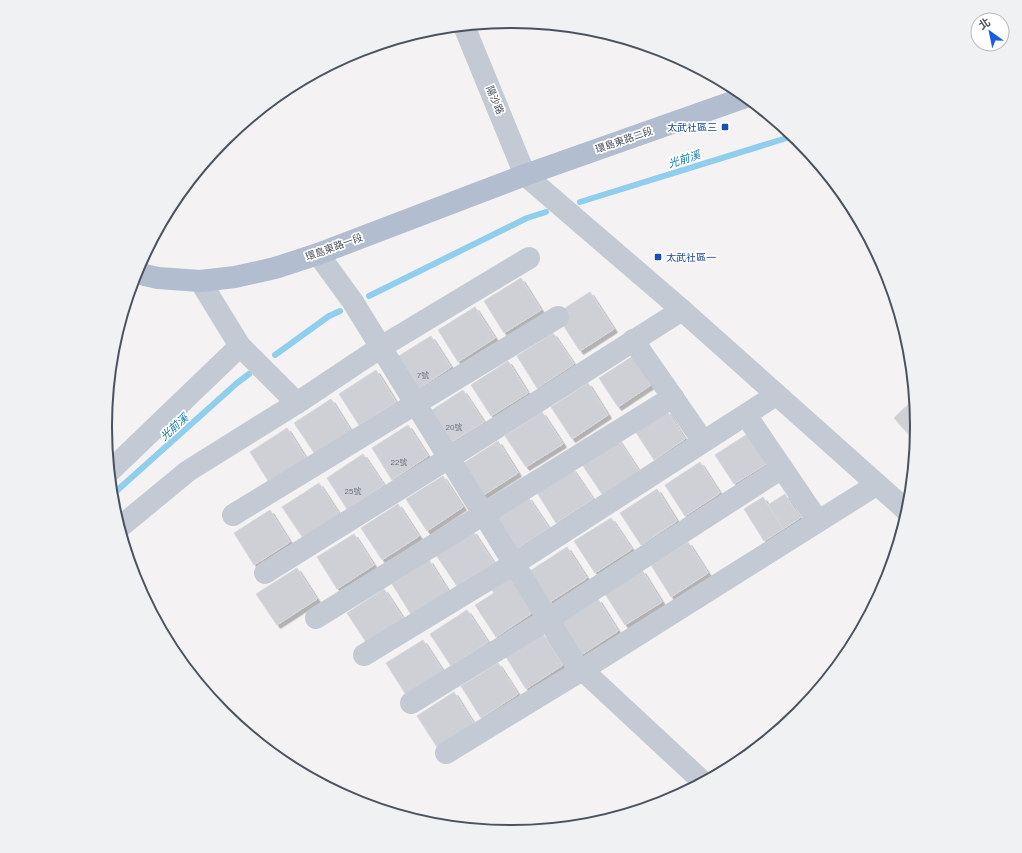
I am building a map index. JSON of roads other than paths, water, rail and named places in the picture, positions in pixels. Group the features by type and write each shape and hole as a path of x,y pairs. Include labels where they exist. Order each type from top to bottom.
{"main road":[{"name":"環島東路二段","path":"525,175 739,100"},
{"name":"環島東路一段","path":"143,275 158,278 200,281 235,277 275,268 318,254 525,175"}],"street":[{"name":"陽沙路","path":"466,30 525,175"},
{"path":"525,175 682,310 901,506"},
{"path":"318,254 353,302 578,667 698,778"},
{"path":"124,523 188,471 297,403 381,347 529,258"},
{"path":"200,281 240,346 297,403"},
{"path":"265,573 682,310"},
{"path":"232,515 558,317"},
{"path":"633,340 703,441"},
{"path":"115,467 240,346"},
{"path":"364,655 514,564 776,395"},
{"path":"316,618 673,397"},
{"path":"746,415 818,521"},
{"path":"411,702 548,619 782,468"},
{"path":"446,754 578,667 876,485"}],"waterway":[{"name":"光前溪","path":"580,202 786,138"},
{"name":"光前溪","path":"369,296 527,218 546,212"},
{"name":"光前溪","path":"275,355 329,316 340,311"},
{"name":"光前溪","path":"118,490 249,374"}],"place":[{"name":"太武社區三","path":"725,127"},
{"name":"太武社區一","path":"658,257"}]}
